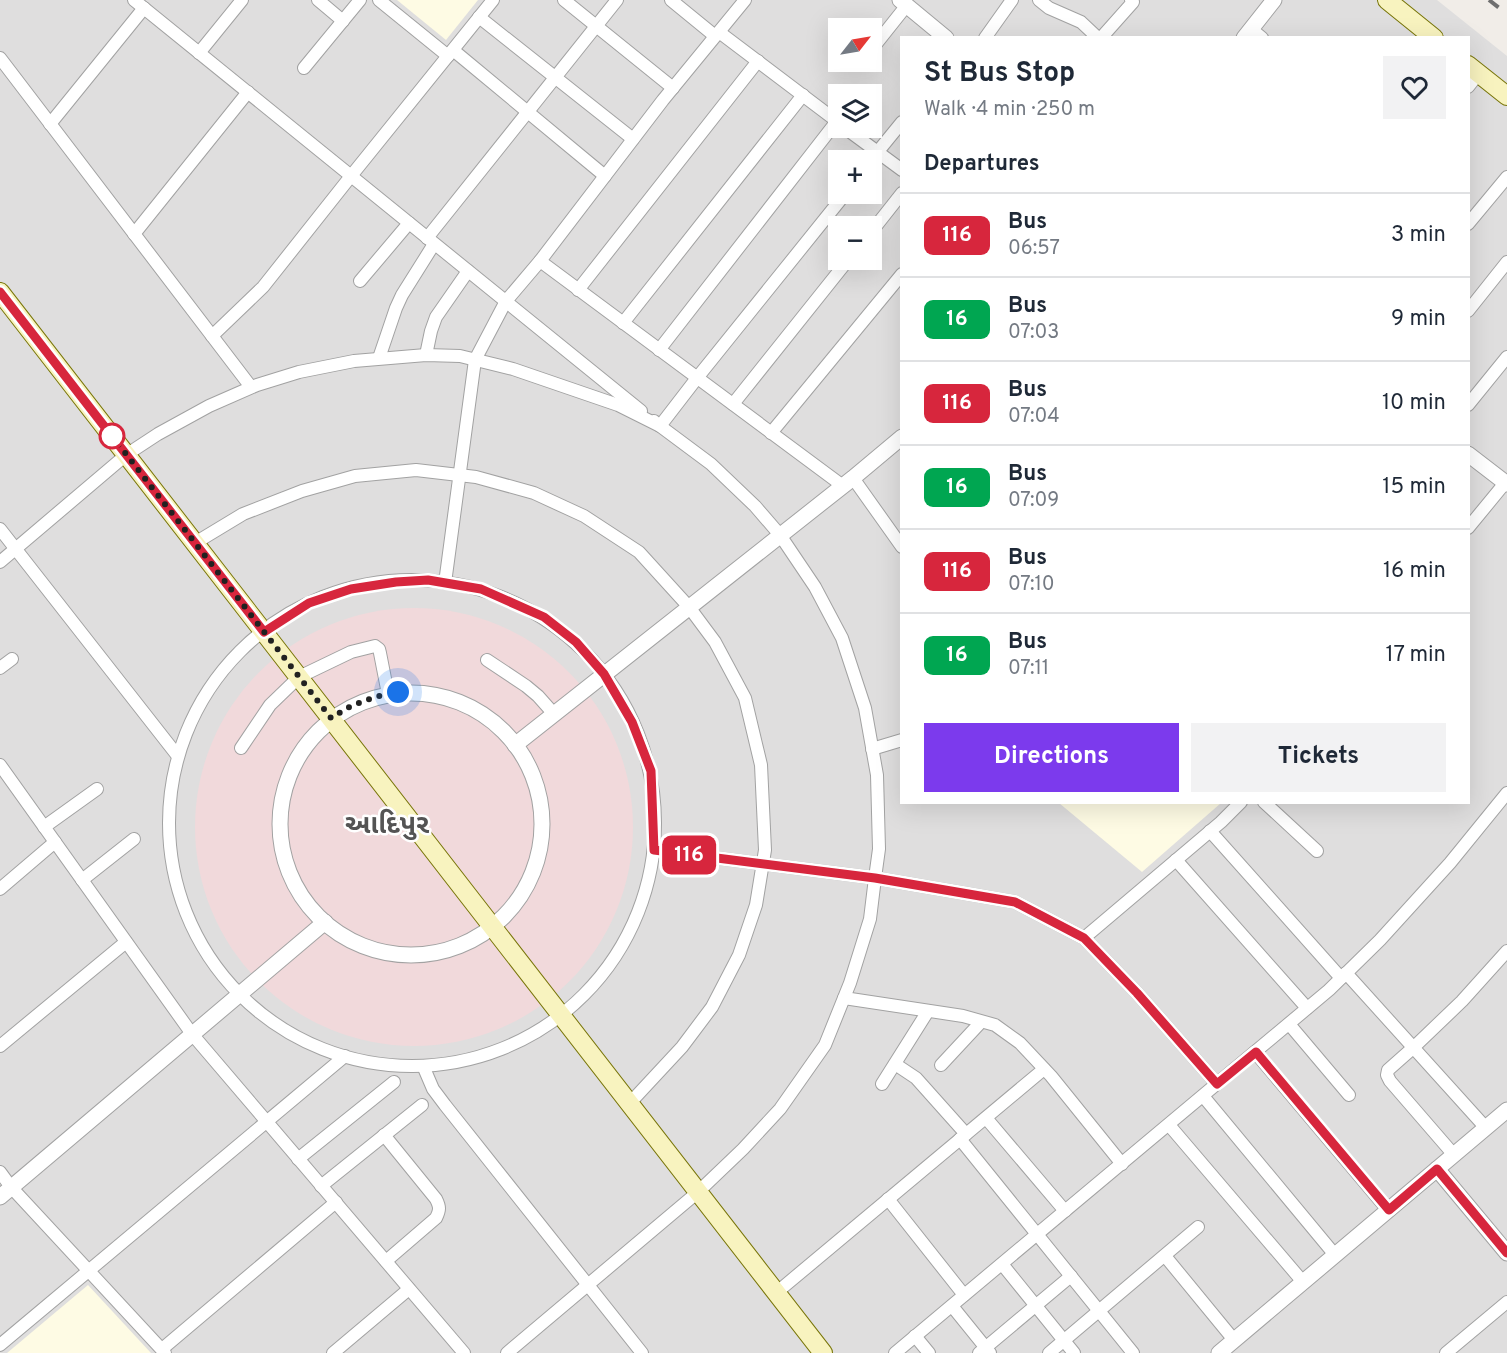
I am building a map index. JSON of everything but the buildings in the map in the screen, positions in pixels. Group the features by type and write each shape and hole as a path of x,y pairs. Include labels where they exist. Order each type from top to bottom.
{"main road":[{"path":"1387,0 1432,36"},
{"path":"1472,75 1507,96"},
{"path":"0,292 123,457 557,1018 694,1194 823,1353"},
{"path":"0,306 195,543 260,635"},
{"path":"557,1018 630,1104 812,1353"}],"street":[{"path":"200,53 242,0"},
{"path":"318,0 343,21"},
{"path":"303,68 360,0"},
{"path":"379,0 528,112 605,176"},
{"path":"212,336 263,287 493,0"},
{"path":"564,0 673,88"},
{"path":"379,358 396,308 431,241 555,77 617,0"},
{"path":"671,0 758,61 828,115"},
{"path":"986,36 1012,0"},
{"path":"1039,0 1049,8 1081,22 1098,36"},
{"path":"1102,36 1133,2 1131,0"},
{"path":"1252,35 1274,0"},
{"path":"445,583 475,360 506,301 540,261 743,1"},
{"path":"882,34 903,3 944,36"},
{"path":"50,124 139,4 660,426 711,464 755,506 780,535 815,587 842,638 865,708 877,775 879,849 870,919 850,983 825,1045 780,1109 743,1149 694,1194 507,1353"},
{"path":"479,17 633,139"},
{"path":"0,58 251,387"},
{"path":"578,290 758,61"},
{"path":"134,234 248,92"},
{"path":"623,323 803,95"},
{"path":"879,150 900,124"},
{"path":"659,350 829,138"},
{"path":"855,138 868,150"},
{"path":"882,160 900,169"},
{"path":"1470,222 1507,177"},
{"path":"882,218 900,196"},
{"path":"660,426 836,204"},
{"path":"360,281 409,223"},
{"path":"540,261 771,433 848,482 900,545"},
{"path":"1470,308 1507,262"},
{"path":"732,404 840,270"},
{"path":"426,355 436,317 468,271"},
{"path":"771,433 900,276"},
{"path":"0,561 123,457 158,434 209,406 251,387 299,372 379,358 426,355 460,356 513,369 618,405 660,426"},
{"path":"1470,403 1507,357"},
{"path":"515,745 900,439"},
{"path":"1470,456 1506,483 1470,526"},
{"path":"195,543 243,514 302,491 355,476 416,470 476,477 534,493 584,516 639,552 689,607 715,642 745,698 761,765 765,850 756,905 739,955 711,1007 682,1047 630,1104"},
{"path":"0,529 177,755"},
{"path":"428,580 481,589 544,617 576,642 604,674 632,722 651,771 654,850 643,905 619,949 589,987 557,1018 517,1042 478,1058 424,1068 345,1056 308,1041 272,1022 237,997 207,954 176,885 169,843 168,801 177,755 197,708 225,669 260,635 309,603 351,589 428,580"},
{"path":"242,748 270,705 296,680 351,651 375,646 379,649 388,694"},
{"path":"0,668 12,659"},
{"path":"487,660 526,686 554,714"},
{"path":"398,692 442,696 471,707 493,722 522,754 534,780 541,805 542,830 538,858 532,875 518,900 489,930 456,947 433,954 406,955 380,951 350,940 313,912 297,889 286,863 280,836 280,814 285,785 296,760 311,738 328,721 351,706 388,694 398,692"},
{"path":"872,749 900,741"},
{"path":"0,765 192,1034 464,1353"},
{"path":"44,827 97,789"},
{"path":"895,1353 1256,1052 1344,975 1380,940 1450,863 1507,793"},
{"path":"1084,938 1239,804"},
{"path":"1266,804 1317,851"},
{"path":"1210,831 1414,1047 1486,1128"},
{"path":"82,880 134,839"},
{"path":"0,889 55,842"},
{"path":"654,850 875,878 1015,902 1084,938 1137,993 1217,1084"},
{"path":"1176,860 1307,1008"},
{"path":"6,1192 325,922"},
{"path":"0,1046 126,942"},
{"path":"1454,1155 1390,1081 1388,1070 1462,1001 1507,951"},
{"path":"844,998 963,1016 995,1026 1020,1043 1044,1069 1122,1164"},
{"path":"882,1084 928,1011"},
{"path":"941,1065 981,1022"},
{"path":"1288,1024 1348,1095"},
{"path":"1256,1052 1389,1210"},
{"path":"0,1345 345,1056"},
{"path":"895,1064 916,1078 1133,1353"},
{"path":"424,1068 433,1089 445,1105 642,1353"},
{"path":"776,1293 1044,1069"},
{"path":"298,1158 394,1082"},
{"path":"1203,1096 1335,1255"},
{"path":"321,1186 422,1105"},
{"path":"1219,1353 1507,1110"},
{"path":"986,1118 1065,1211"},
{"path":"1169,1125 1303,1282"},
{"path":"384,1135 440,1206 436,1218 386,1261"},
{"path":"1437,1169 1507,1253"},
{"path":"0,1172 6,1192 88,1271 164,1351 336,1202"},
{"path":"888,1199 964,1295"},
{"path":"1049,1353 1198,1227"},
{"path":"1164,1256 1234,1340"},
{"path":"1002,1264 1074,1353"},
{"path":"952,1306 985,1351 1035,1305 1071,1276"},
{"path":"333,1353 409,1289"},
{"path":"1446,1353 1507,1302"},
{"path":"915,1336 929,1353"}],"shaded area":[{"path":"0,0 1437,0 1507,56 1507,1353 0,1353"},
{"path":"397,0 478,0 446,40"},
{"path":"414,608 457,612 498,625 536,645 569,672 596,705 616,743 629,784 633,827 629,870 616,911 596,949 569,982 536,1009 498,1029 457,1042 414,1046 371,1042 330,1029 292,1009 259,982 232,949 212,911 199,870 195,827 199,784 212,743 232,705 259,672 292,645 330,625 371,612"},
{"path":"1060,804 1220,804 1142,872"},
{"path":"88,1285 151,1353 7,1353"}],"railway":[{"path":"1489,0 1507,14"}],"bus line":[{"name":"116","path":"0,292 264,632 309,603 351,589 428,580 481,589 544,617 576,642 604,674 632,722 651,771 654,850 875,878 1015,902 1084,938 1137,993 1217,1084 1256,1052 1389,1210 1437,1169 1507,1253"}],"district":[{"name":"આદિપુર","path":"387,824"}],"route":[{"path":"112,436 331,718 351,706 398,692"}]}
